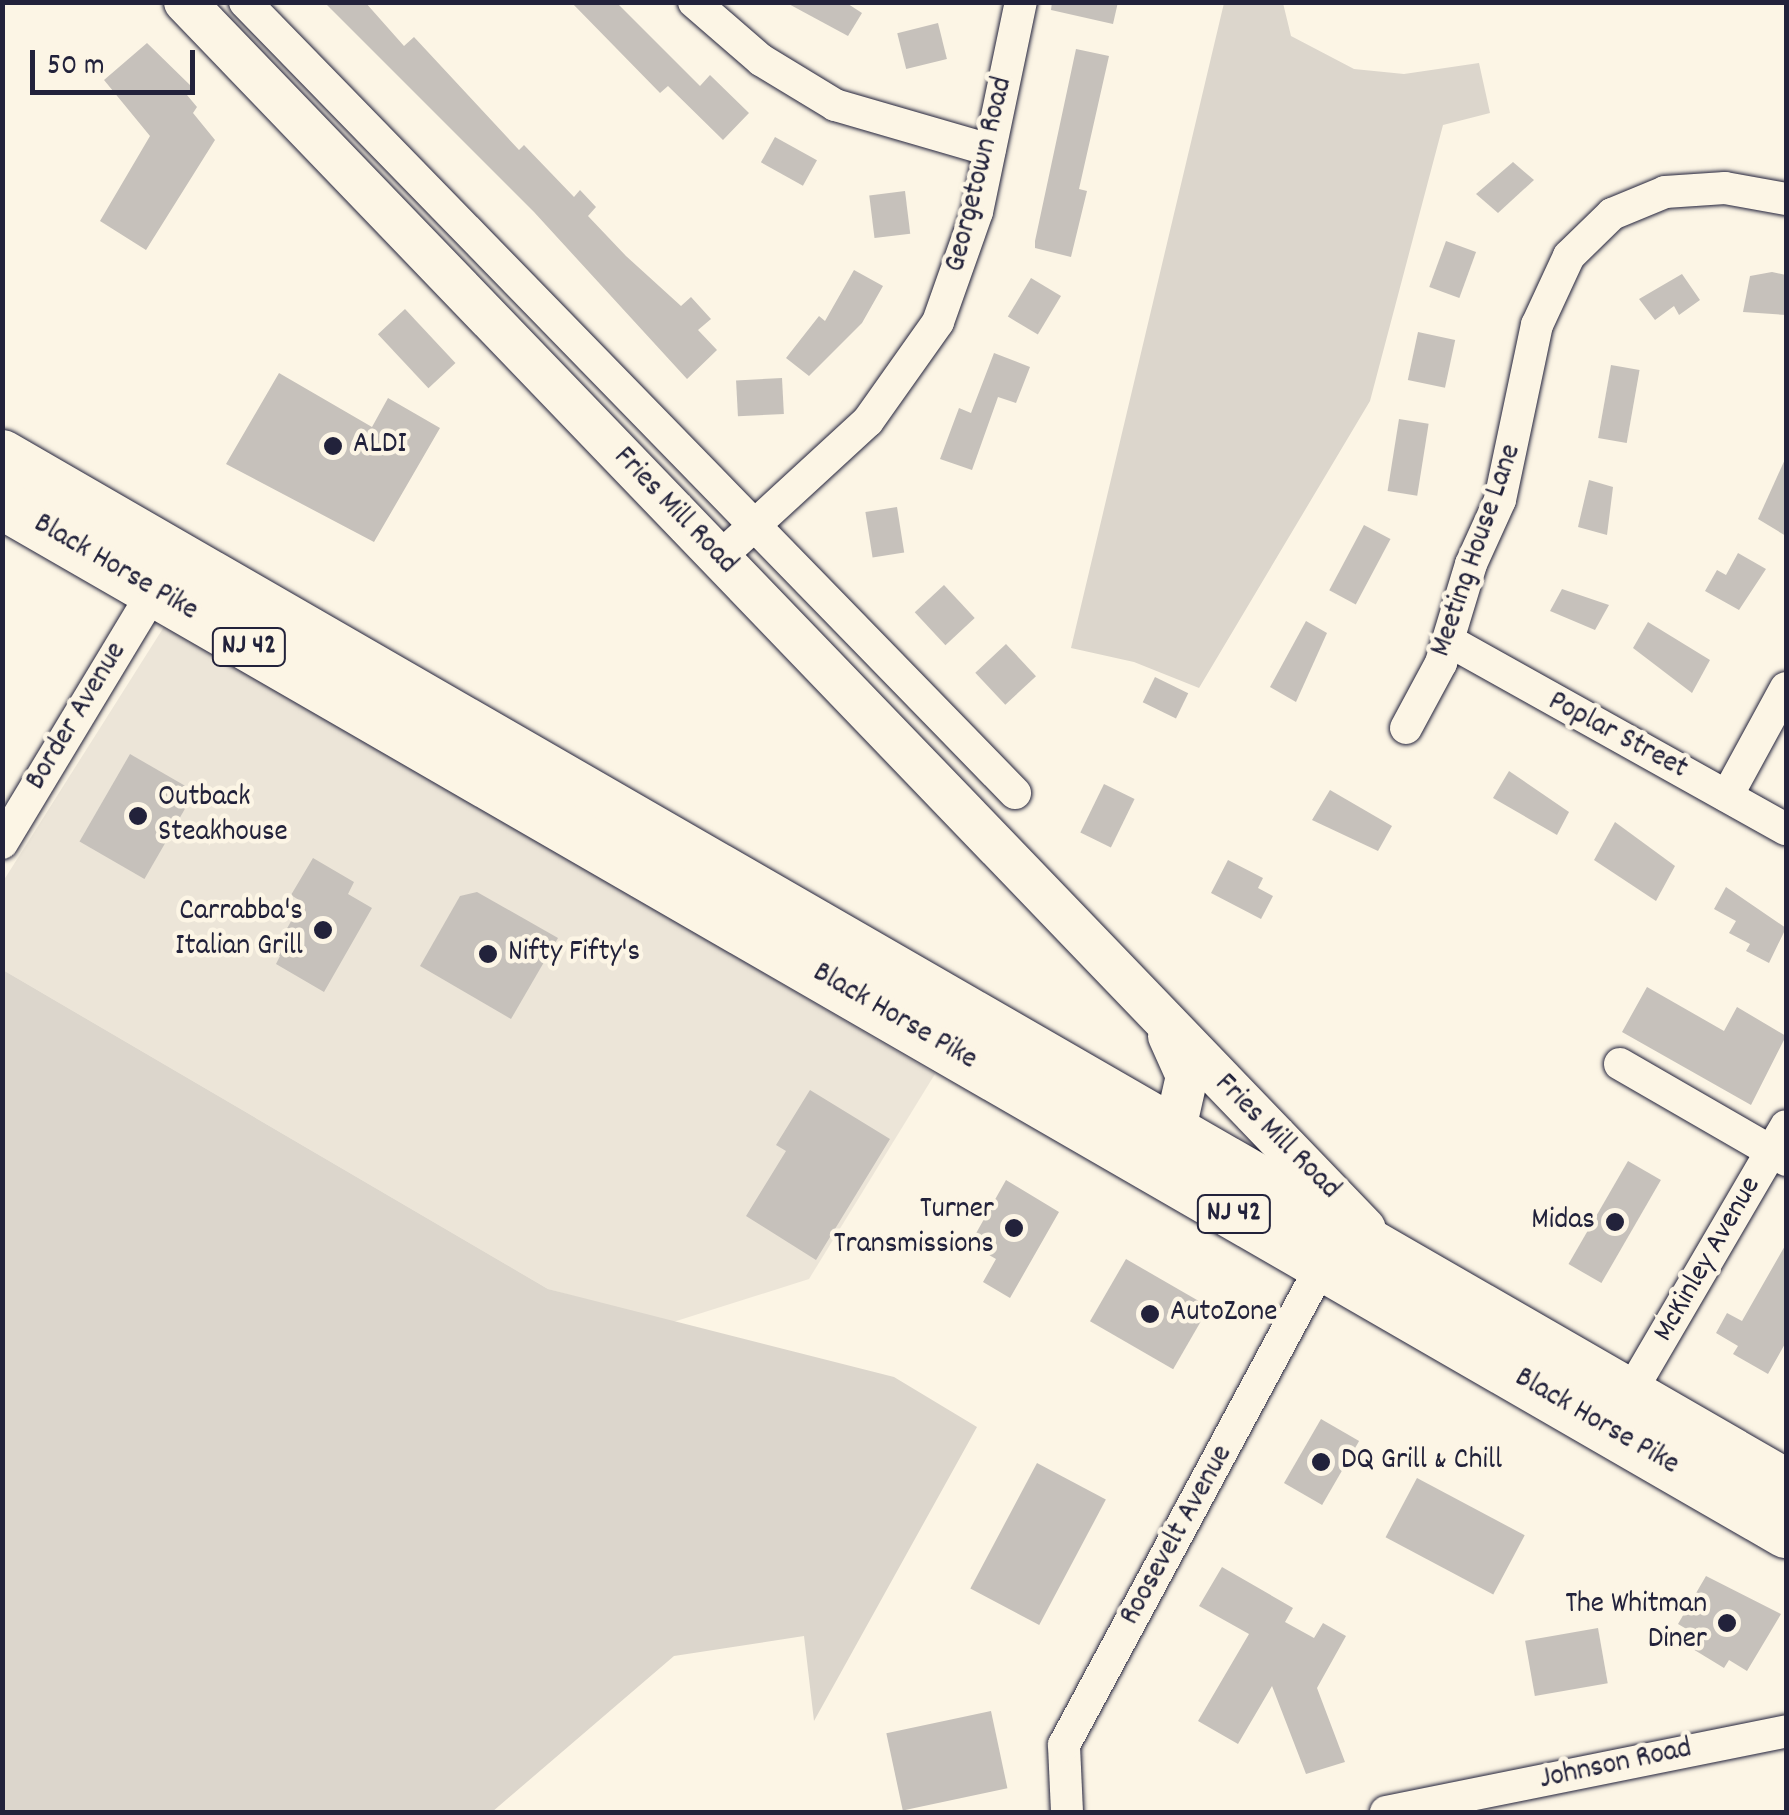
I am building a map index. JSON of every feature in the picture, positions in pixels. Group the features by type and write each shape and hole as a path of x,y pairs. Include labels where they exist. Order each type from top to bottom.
{"highway":[{"name":"Black Horse Pike","path":"2,455 1786,1484"},
{"name":"Black Horse Pike","path":"2,504 1786,1533"},
{"path":"203,620 297,658 319,638"},
{"path":"496,790 505,782 536,785 627,830 653,830"}],"main road":[{"name":"Fries Mill Road","path":"185,2 1161,1022 1390,1254"},
{"name":"Fries Mill Road","path":"1161,1022 1187,1076 1175,1129 1182,1184"}],"street":[{"name":"Fries Mill Road","path":"245,2 1015,793"},
{"path":"694,2 761,60 835,105 990,150"},
{"name":"Georgetown Road","path":"720,558 868,420 927,342 964,258 1020,2"},
{"name":"Meeting House Lane","path":"1406,728 1449,640 1471,564 1507,479 1542,308 1569,256 1612,214 1665,192 1725,188 1786,199"},
{"name":"Border Avenue","path":"2,843 154,591"},
{"name":"Poplar Street","path":"1449,640 1786,829"},
{"path":"1727,796 1786,688"},
{"path":"1620,1064 1782,1146"},
{"name":"McKinley Avenue","path":"1630,1393 1782,1146"},
{"name":"Roosevelt Avenue","path":"1067,1812 1060,1784 1064,1745 1322,1265"},
{"name":"Johnson Road","path":"1386,1812 1786,1731"}],"shaded area":[{"path":"1224,3 1283,3 1291,36 1354,69 1404,74 1479,63 1490,113 1443,125 1370,401 1199,688 1134,662 1071,648"},
{"path":"167,622 935,1074 809,1279 670,1323 548,1289 3,970 2,883"},
{"path":"3,970 548,1289 894,1377 977,1427 814,1721 804,1636 674,1656 492,1812 3,1812"}],"building":[{"path":"324,2 365,2 404,46 414,37 519,150 524,145 574,197 580,190 596,207 588,216 626,256 681,306 691,297 711,319 698,330 717,350 687,379 534,212"},
{"path":"571,2 616,2 700,86 710,75 749,113 723,140 668,86 660,93"},
{"path":"785,2 845,2 862,13 848,36"},
{"path":"1052,2 1118,2 1113,24 1051,10"},
{"path":"938,23 947,59 906,69 897,33"},
{"path":"147,43 192,87 187,95 197,107 193,113 215,140 146,250 100,221 150,136 104,80"},
{"path":"1076,49 1109,56 1079,189 1087,191 1071,257 1035,248 1035,241"},
{"path":"775,137 817,160 803,186 761,162"},
{"path":"1513,162 1534,180 1498,213 1476,194"},
{"path":"905,191 910,234 875,238 869,195"},
{"path":"1446,241 1476,252 1459,298 1429,287"},
{"path":"854,270 883,286 862,323 809,376 786,358 819,316 825,321"},
{"path":"1772,272 1786,275 1786,315 1743,312 1750,276"},
{"path":"1682,274 1700,300 1679,315 1674,306 1655,320 1639,299"},
{"path":"1031,278 1061,296 1038,335 1008,317"},
{"path":"405,309 455,363 428,388 378,334"},
{"path":"1418,332 1455,340 1445,388 1408,380"},
{"path":"994,353 1030,367 1016,403 998,397 972,470 940,459 959,408 971,413"},
{"path":"1611,365 1640,370 1627,443 1598,438"},
{"name":"ALDI","path":"279,373 372,427 388,398 440,428 374,542 226,464"},
{"path":"782,378 784,414 738,416 736,380"},
{"path":"1399,419 1429,424 1417,496 1388,491"},
{"path":"1786,457 1786,536 1758,519"},
{"path":"1589,480 1613,487 1607,535 1578,527"},
{"path":"897,507 904,552 873,557 865,512"},
{"path":"1364,525 1390,539 1356,604 1329,590"},
{"path":"1738,553 1766,569 1739,610 1705,591 1717,570 1726,575"},
{"path":"944,585 975,618 945,645 915,612"},
{"path":"1562,589 1609,605 1595,630 1550,611"},
{"path":"1306,621 1327,633 1296,702 1270,687"},
{"path":"1648,622 1710,660 1692,693 1633,648"},
{"path":"1006,644 1036,676 1005,705 975,673"},
{"path":"1155,677 1188,693 1176,718 1143,702"},
{"name":"Outback Steakhouse","path":"130,754 195,792 144,879 80,841"},
{"path":"1509,771 1569,812 1557,835 1493,798"},
{"path":"1104,784 1135,799 1111,847 1080,833"},
{"path":"1330,790 1392,826 1378,851 1312,820"},
{"path":"1615,822 1675,866 1656,901 1594,860"},
{"name":"Carrabba's Italian Grill","path":"313,858 354,882 348,894 372,908 324,992 276,964 280,956 273,953 302,902 291,895"},
{"path":"1228,860 1263,878 1258,888 1273,896 1261,919 1211,893"},
{"path":"1726,887 1786,928 1769,963 1746,951 1750,944 1729,933 1736,921 1714,909"},
{"name":"Nifty Fifty's","path":"477,892 558,938 511,1019 420,966 460,896"},
{"path":"1647,987 1724,1031 1737,1007 1786,1036 1751,1105 1622,1032"},
{"path":"810,1090 890,1139 816,1260 746,1216 786,1151 776,1145"},
{"name":"Midas","path":"1628,1161 1661,1180 1601,1283 1568,1264"},
{"name":"Turner Transmissions","path":"1006,1180 1059,1212 1010,1298 983,1282 996,1259 970,1244"},
{"path":"1786,1244 1786,1342 1768,1374 1733,1354 1738,1346 1716,1333 1727,1313 1742,1321"},
{"name":"AutoZone","path":"1126,1259 1209,1307 1173,1369 1090,1321"},
{"name":"DQ Grill & Chill","path":"1321,1419 1359,1441 1322,1505 1284,1483"},
{"path":"1037,1463 1106,1500 1039,1625 970,1588"},
{"path":"1417,1478 1525,1535 1493,1594 1386,1537"},
{"path":"1222,1567 1293,1608 1285,1622 1314,1638 1323,1623 1346,1636 1317,1688 1345,1762 1306,1774 1272,1686 1238,1744 1198,1721 1249,1634 1199,1606"},
{"name":"The Whitman Diner","path":"1706,1576 1781,1614 1747,1671 1729,1660 1724,1668 1683,1643 1690,1631 1678,1624"},
{"path":"1598,1628 1608,1683 1535,1696 1525,1641"},
{"path":"991,1711 1007,1788 903,1811 886,1733"}],"place":[{"name":"ALDI","path":"333,446"},
{"name":"Outback Steakhouse","path":"138,816"},
{"name":"Carrabba's Italian Grill","path":"323,930"},
{"name":"Nifty Fifty's","path":"488,954"},
{"name":"Midas","path":"1615,1222"},
{"name":"Turner Transmissions","path":"1014,1228"},
{"name":"AutoZone","path":"1150,1314"},
{"name":"DQ Grill & Chill","path":"1321,1462"},
{"name":"The Whitman Diner","path":"1727,1623"}]}
